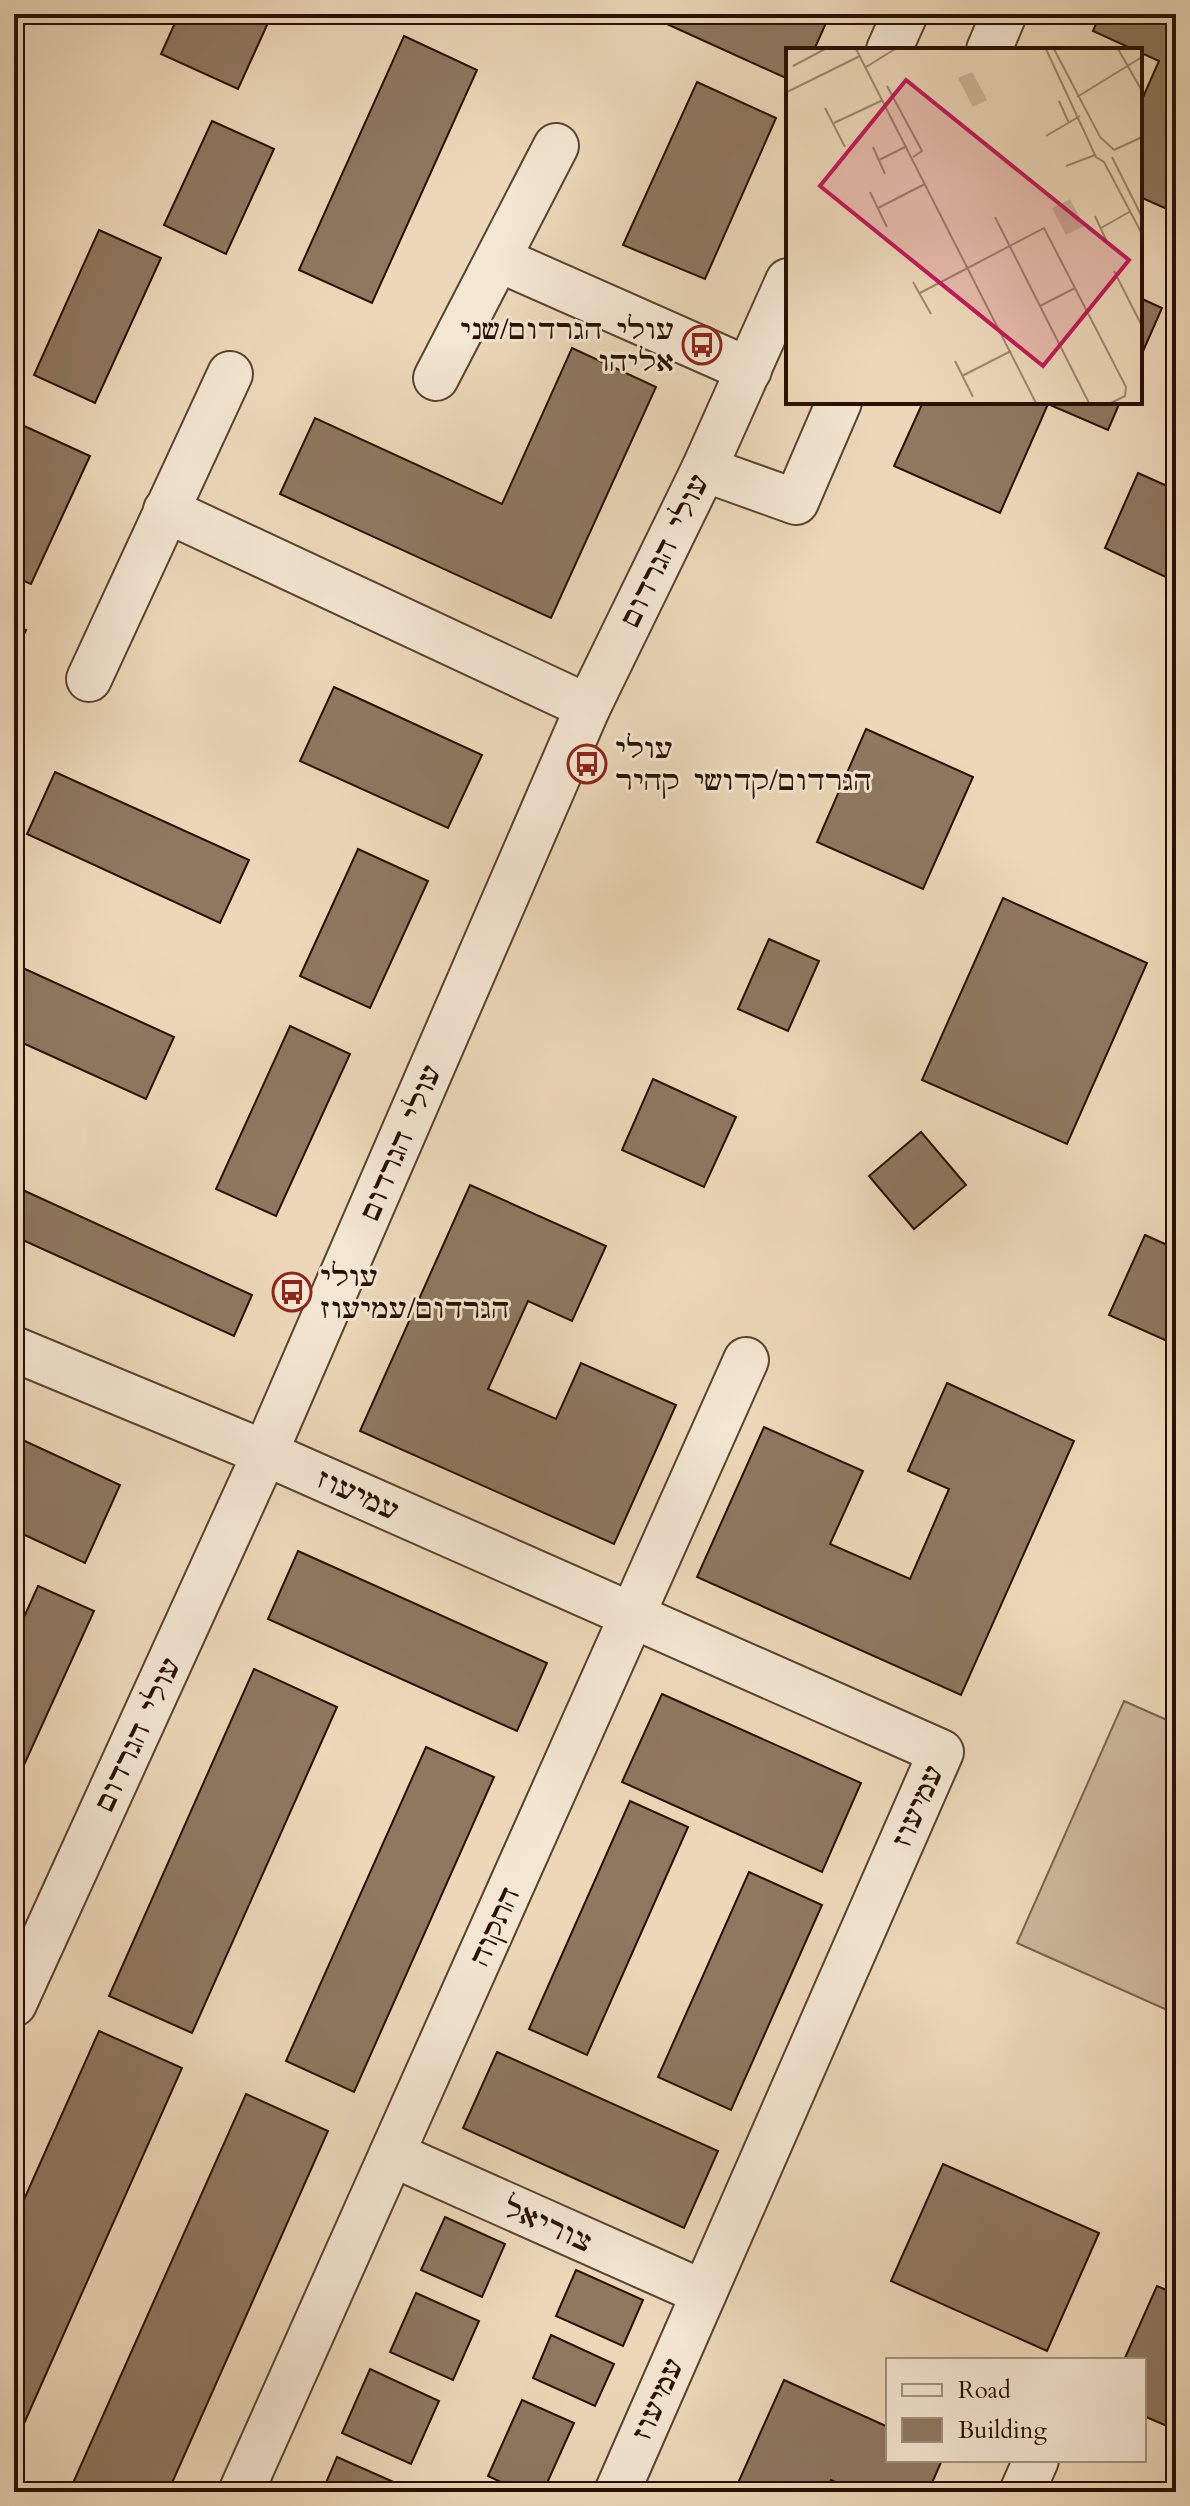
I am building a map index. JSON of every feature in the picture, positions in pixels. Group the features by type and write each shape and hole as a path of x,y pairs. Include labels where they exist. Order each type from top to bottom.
{"street":[{"path":"890,48 905,14"},
{"path":"990,48 1004,14"},
{"path":"436,378 556,146"},
{"path":"498,259 749,370"},
{"name":"עולי הגרדום","path":"14,2004 265,1453 588,707 704,469 786,286"},
{"path":"89,679 230,374"},
{"path":"704,469 796,502 838,404"},
{"path":"166,510 588,707"},
{"name":"עמיעוז","path":"14,1349 265,1453 941,1752 617,2492"},
{"name":"התקוה","path":"241,2492 746,1360"},
{"name":"צוריאל","path":"392,2154 704,2293"},
{"path":"1022,2492 1035,2462"}],"shaded area":[{"path":"1124,1701 1176,1724 1176,2014 1017,1943"}],"building":[{"path":"179,14 272,14 238,89 161,54"},
{"path":"645,14 830,14 815,48 786,48 786,78"},
{"path":"1100,14 1176,14 1176,213 1142,198 1142,99 1159,61 1142,53 1142,48 1130,48 1093,31"},
{"path":"404,36 477,70 372,303 299,270"},
{"path":"697,82 776,118 705,279 623,245"},
{"path":"212,121 274,149 226,254 164,225"},
{"path":"99,230 161,258 95,403 34,375"},
{"path":"1142,299 1162,308 1142,353"},
{"path":"572,348 656,387 551,618 280,494 315,418 502,504"},
{"path":"922,404 1048,404 1000,513 894,466"},
{"path":"1048,404 1119,404 1108,430"},
{"path":"22,425 90,456 31,584 14,577 14,443"},
{"path":"1138,473 1176,490 1176,582 1105,548"},
{"path":"14,625 26,630 14,655"},
{"path":"334,687 482,755 448,828 300,761"},
{"path":"866,729 973,777 923,889 817,842"},
{"path":"55,772 249,860 220,923 27,834"},
{"path":"358,849 428,881 370,1008 300,976"},
{"path":"1003,898 1147,963 1067,1144 922,1080"},
{"path":"769,939 819,961 788,1031 738,1009"},
{"path":"14,964 174,1037 146,1099 14,1039"},
{"path":"290,1026 350,1054 276,1216 216,1189"},
{"path":"653,1079 736,1117 704,1187 622,1150"},
{"path":"921,1132 966,1185 914,1229 869,1176"},
{"path":"470,1185 606,1246 572,1321 528,1301 488,1389 556,1419 581,1363 676,1405 614,1544 360,1431"},
{"path":"14,1186 252,1295 234,1336 14,1236"},
{"path":"1145,1235 1176,1249 1176,1345 1109,1315"},
{"path":"947,1383 1074,1441 961,1695 697,1577 764,1427 863,1471 830,1544 910,1579 949,1489 908,1471"},
{"path":"14,1436 120,1485 85,1563 14,1530"},
{"path":"298,1551 547,1663 517,1731 268,1619"},
{"path":"38,1586 94,1611 24,1765 14,1760 14,1639"},
{"path":"254,1669 337,1707 192,2033 109,1996"},
{"path":"662,1694 861,1783 822,1872 622,1782"},
{"path":"426,1747 494,1777 354,2092 286,2061"},
{"path":"630,1801 688,1827 587,2055 529,2029"},
{"path":"749,1872 822,1905 731,2110 658,2077"},
{"path":"99,2031 182,2068 14,2446 14,2222"},
{"path":"497,2052 718,2151 684,2228 463,2128"},
{"path":"246,2094 328,2131 168,2492 69,2492"},
{"path":"943,2164 1099,2233 1047,2351 891,2281"},
{"path":"445,2217 505,2244 482,2297 421,2270"},
{"path":"576,2270 643,2300 623,2346 556,2316"},
{"path":"1157,2286 1176,2294 1176,2430 1146,2417 1146,2358 1125,2358"},
{"path":"416,2293 479,2321 453,2380 390,2352"},
{"path":"551,2335 614,2364 595,2406 533,2378"},
{"path":"370,2369 439,2401 411,2464 342,2433"},
{"path":"784,2380 886,2426 886,2462 941,2462 928,2492 858,2492 831,2480 826,2492 734,2492"},
{"path":"522,2400 574,2423 543,2492 522,2492 488,2476"},
{"path":"337,2457 405,2487 403,2492 322,2492"}],"place":[{"name":"עולי הגרדום/שני אליהו","path":"702,345"},
{"name":"עולי הגרדום/קדושי קהיר","path":"587,764"},
{"name":"עולי הגרדום/עמיעוז","path":"292,1292"}]}
